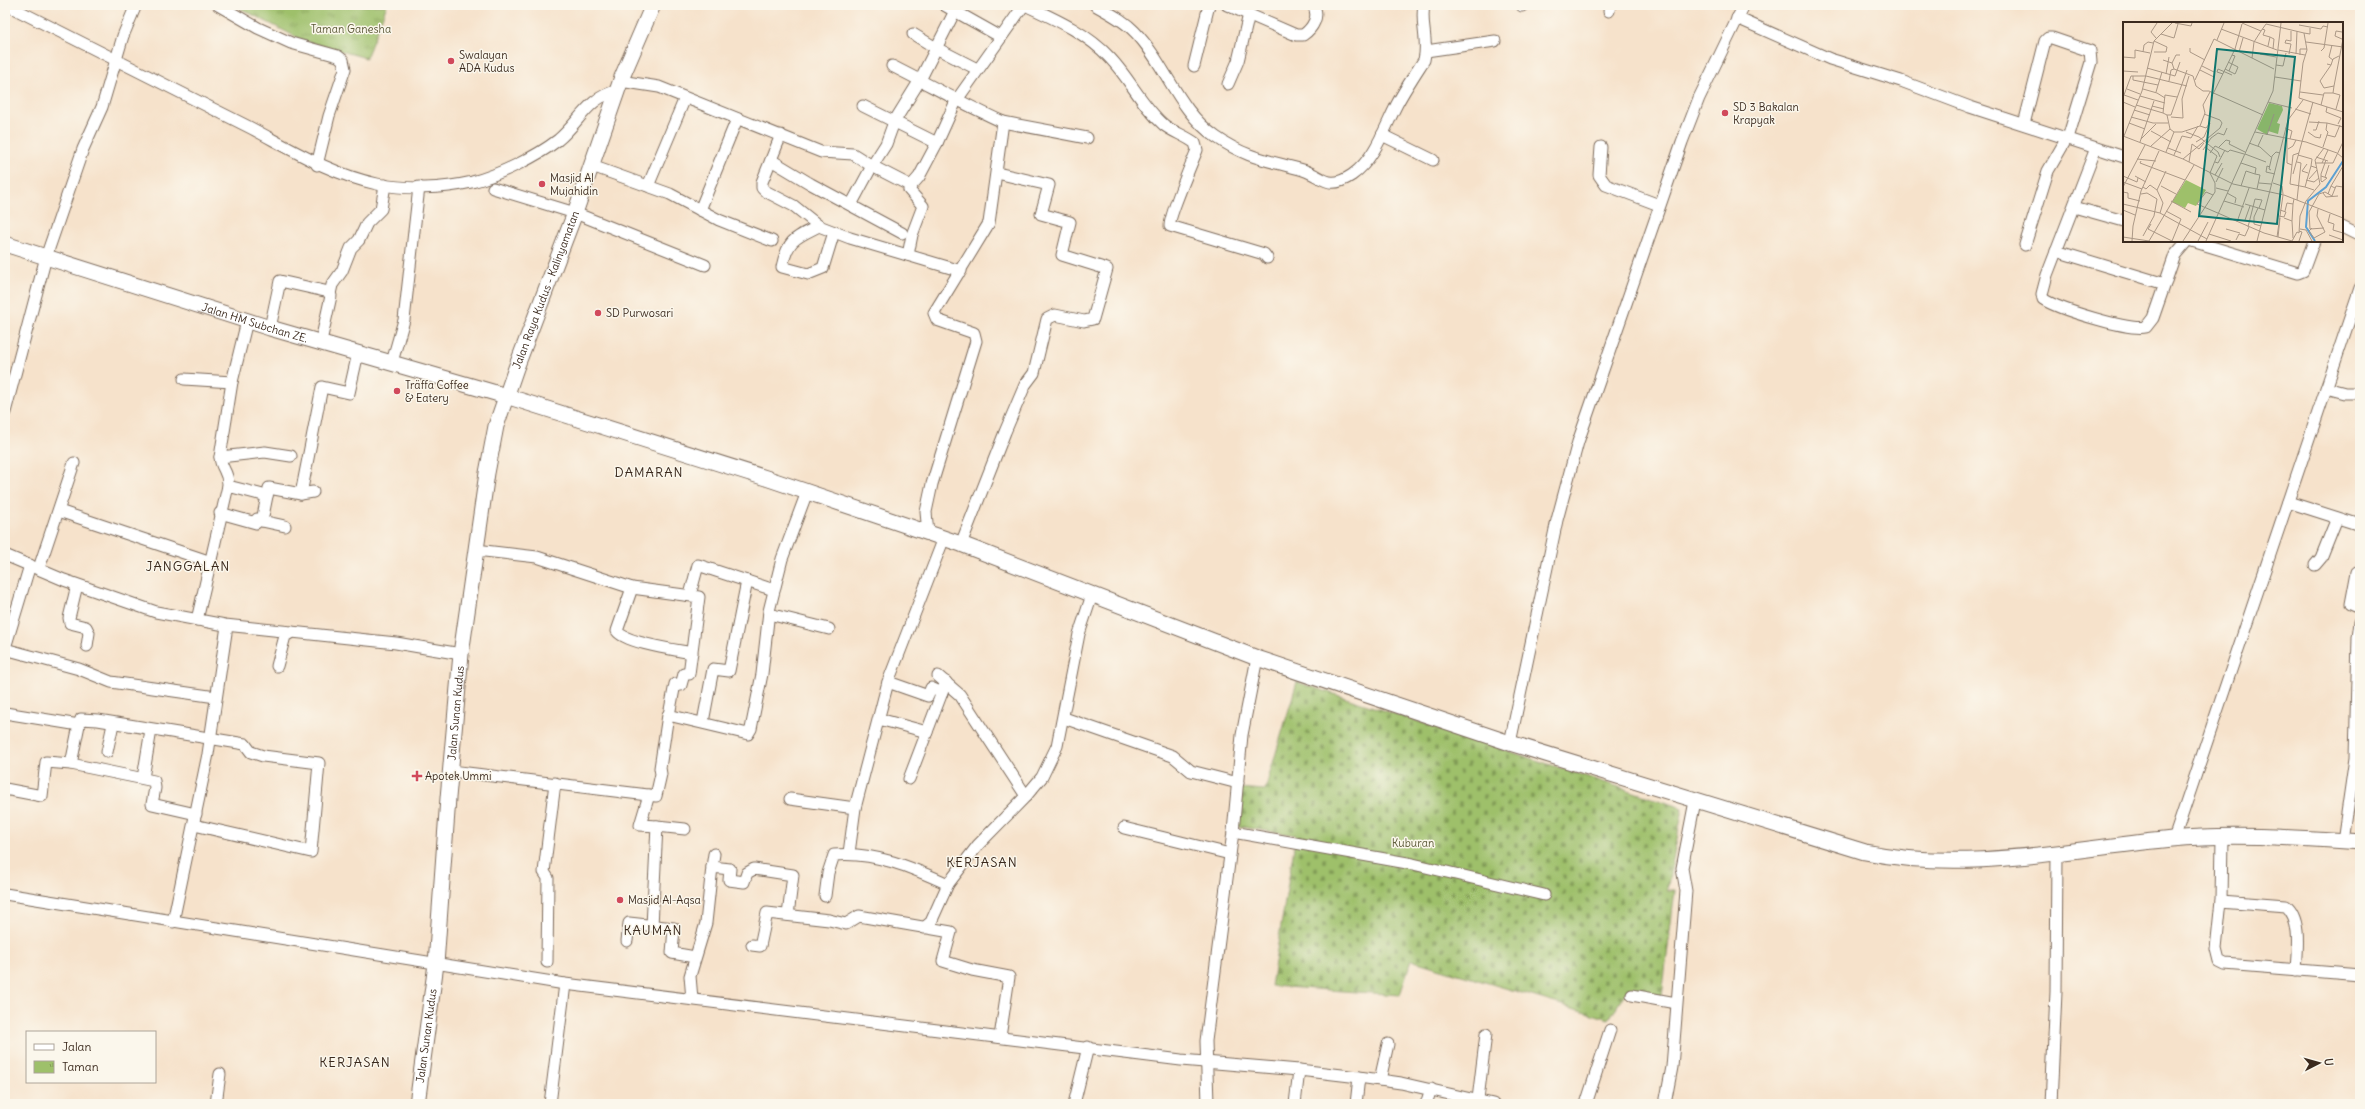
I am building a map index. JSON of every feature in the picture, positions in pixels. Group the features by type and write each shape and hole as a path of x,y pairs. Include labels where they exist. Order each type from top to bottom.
{"main road":[{"name":"Jalan Raya Kudus - Kalinyamatan","path":"506,396 576,213 619,86 653,5"},
{"name":"Jalan HM Subchan ZE.","path":"5,244 270,328 320,341 506,396 807,492 944,538 1257,658 1510,743 1823,840 1884,856 1960,860 2010,859 2174,839 2222,838 2360,842"},
{"name":"Jalan Sunan Kudus","path":"417,1104 436,964 461,654 490,456 496,426 506,396"}],"street":[{"path":"7,5 118,60 317,165 385,185 440,187 472,182 514,167 558,139 592,102 619,86 659,87 821,152 852,154 911,186"},
{"path":"5,412 46,257 118,60 123,36 136,5"},
{"path":"218,5 258,28 290,43 338,56 343,60 344,69 329,116 317,165"},
{"path":"944,5 956,8 1001,37"},
{"path":"908,254 912,235 923,206 909,190 919,177 937,143 956,101 977,69 1024,5 1063,23 1085,36 1110,57 1143,102 1164,125 1195,143 1197,150 1184,187 1168,222 1170,226 1264,254 1267,258"},
{"path":"1095,5 1117,17 1134,30 1190,113 1214,136 1257,160 1301,170 1315,175 1324,182 1332,183 1352,175 1374,150 1396,105 1424,60 1426,51 1426,40 1422,28 1424,5"},
{"path":"1194,66 1209,5"},
{"path":"1227,5 1296,35 1303,35 1313,24 1316,15 1313,5"},
{"path":"1510,743 1557,520 1578,442 1624,312 1659,205 1696,105 1744,5"},
{"path":"851,205 886,144 894,122 920,80 956,8"},
{"path":"1228,84 1238,61 1249,14"},
{"path":"1737,18 1830,59 1901,81 2123,157"},
{"path":"913,34 936,48 977,69"},
{"path":"2024,124 2045,41 2048,38 2052,38 2083,47 2090,51 2091,62 2067,138 2048,171 2025,245"},
{"path":"1426,51 1495,41"},
{"path":"892,66 956,101 1003,122 1087,138"},
{"path":"648,186 685,98"},
{"path":"863,106 937,143"},
{"path":"700,210 737,119"},
{"path":"928,533 926,512 932,484 976,341 974,333 937,320 934,316 947,290 961,271 989,223 1003,122"},
{"path":"781,135 762,188 794,206 819,226 961,271"},
{"path":"1382,135 1434,160"},
{"path":"1602,147 1599,175 1606,185 1659,205"},
{"path":"2096,148 2056,251 2042,294 2043,299 2100,319 2134,328 2146,327 2153,318 2175,255 2186,242"},
{"path":"771,160 902,233"},
{"path":"592,166 681,199 719,220 772,241"},
{"path":"960,544 1025,385 1034,373 1047,320 1055,315 1084,321 1093,320 1107,269 1062,256 1070,222 1041,214 1049,185 997,173"},
{"path":"320,341 332,285 342,271 351,248 359,240 366,223 381,209 385,185"},
{"path":"392,362 404,320 419,187"},
{"path":"493,188 576,213 705,265"},
{"path":"2074,207 2123,222"},
{"path":"819,226 792,240 784,255 782,267 808,274 823,268 834,232"},
{"path":"2343,228 2360,236"},
{"path":"2195,242 2298,273 2303,271 2314,242"},
{"path":"2056,251 2165,284"},
{"path":"270,328 280,282 330,294"},
{"path":"2174,839 2326,388 2355,321 2360,288"},
{"path":"197,620 211,562 220,513 228,486 229,476 222,465 220,457 232,382 247,321"},
{"path":"301,494 322,387 349,393 358,352"},
{"path":"184,379 232,382"},
{"path":"2326,388 2345,393 2360,393"},
{"path":"220,457 265,452 291,456"},
{"path":"74,463 59,511 34,566 5,648 78,669 111,682 216,697"},
{"path":"228,486 267,496"},
{"path":"262,521 268,488 301,494 313,492"},
{"path":"670,715 703,722 746,734 750,732 762,674 769,614 774,590 782,559 807,492"},
{"path":"2288,502 2360,525"},
{"path":"59,511 211,562"},
{"path":"220,513 256,523 257,519 285,526"},
{"path":"2315,565 2321,558 2337,518"},
{"path":"850,854 855,808 888,682 944,538"},
{"path":"451,770 649,795 657,794 668,716 670,715 675,684 681,685 684,674 689,674 699,602 699,597 632,588 580,569 537,557 476,550"},
{"path":"5,555 77,585 156,612 227,626 396,643 461,654"},
{"path":"690,595 698,565 774,590"},
{"path":"2357,572 2351,604 2360,608"},
{"path":"703,722 713,669 729,672 746,581"},
{"path":"77,585 68,618 70,623 86,627 89,633 87,646"},
{"path":"632,588 618,630 619,634 632,640 692,653"},
{"path":"924,928 931,922 948,884 990,831 1026,796 1042,776 1058,746 1079,634 1092,596"},
{"path":"769,614 829,629"},
{"path":"2343,841 2355,758 2360,622"},
{"path":"173,922 211,738 227,626"},
{"path":"277,666 285,636 292,632"},
{"path":"1208,1104 1206,1061 1212,995 1233,832 1242,735 1257,658"},
{"path":"909,779 942,693 942,679 960,695 987,734 1026,796"},
{"path":"888,682 928,696 931,688 942,693"},
{"path":"5,713 79,725"},
{"path":"1064,718 1173,756 1191,771 1238,783"},
{"path":"5,789 42,796 46,762 71,764 143,778 154,781 155,788 152,804 195,819 311,852 319,763 263,756 251,752 245,744 81,719 71,764"},
{"path":"879,719 927,732"},
{"path":"107,752 113,724"},
{"path":"143,778 151,730"},
{"path":"547,962 548,878 544,872 555,783"},
{"path":"649,795 640,825 685,829"},
{"path":"790,799 855,808"},
{"path":"1665,1104 1672,1067 1686,891 1682,868 1695,801"},
{"path":"652,926 657,826"},
{"path":"1124,828 1230,854"},
{"path":"1233,832 1413,864 1544,895"},
{"path":"2222,838 2221,901 2216,949 2220,961 2225,964 2360,975"},
{"path":"2051,1104 2056,992 2057,853"},
{"path":"692,999 690,976 706,923 714,854"},
{"path":"826,896 828,873 834,855 850,854 901,863 948,884"},
{"path":"712,867 730,869 729,880 744,882 747,873 754,869 793,875 788,915"},
{"path":"5,894 565,984 1000,1037 1359,1077 1431,1089 1478,1099 1493,1104"},
{"path":"2221,901 2286,906 2292,911 2295,922 2296,970"},
{"path":"752,945 760,946 767,913 846,924 859,916 951,932 943,961 972,970 1008,976 1000,1037"},
{"path":"628,941 630,924 674,928 672,953 695,957"},
{"path":"550,1104 565,984"},
{"path":"1632,994 1676,1003"},
{"path":"1586,1104 1610,1030"},
{"path":"1478,1099 1486,1034"},
{"path":"1380,1080 1388,1044"},
{"path":"1074,1104 1088,1047"},
{"path":"1295,1104 1299,1070"},
{"path":"216,1104 220,1074"},
{"path":"1356,1104 1359,1077"},
{"path":"1426,1104 1431,1089"}],"green space":[{"name":"Taman Ganesha","path":"234,5 387,5 366,58 302,40"},
{"name":"Kuburan","path":"1297,682 1683,808 1667,890 1675,890 1662,996 1629,987 1609,1019 1411,960 1400,995 1271,986 1296,835 1234,826 1237,788 1265,790"}],"place":[{"name":"Swalayan ADA Kudus","path":"451,61"},
{"name":"SD 3 Bakalan Krapyak","path":"1725,113"},
{"name":"Masjid Al Mujahidin","path":"542,184"},
{"name":"SD Purwosari","path":"598,313"},
{"name":"Träffa Coffee & Eatery","path":"397,391"},
{"name":"Apotek Ummi","path":"417,776"},
{"name":"Masjid Al-Aqsa","path":"620,900"}],"district":[{"name":"DAMARAN","path":"649,472"},
{"name":"JANGGALAN","path":"188,566"},
{"name":"KERJASAN","path":"982,862"},
{"name":"KAUMAN","path":"653,930"},
{"name":"KERJASAN","path":"355,1062"}]}
